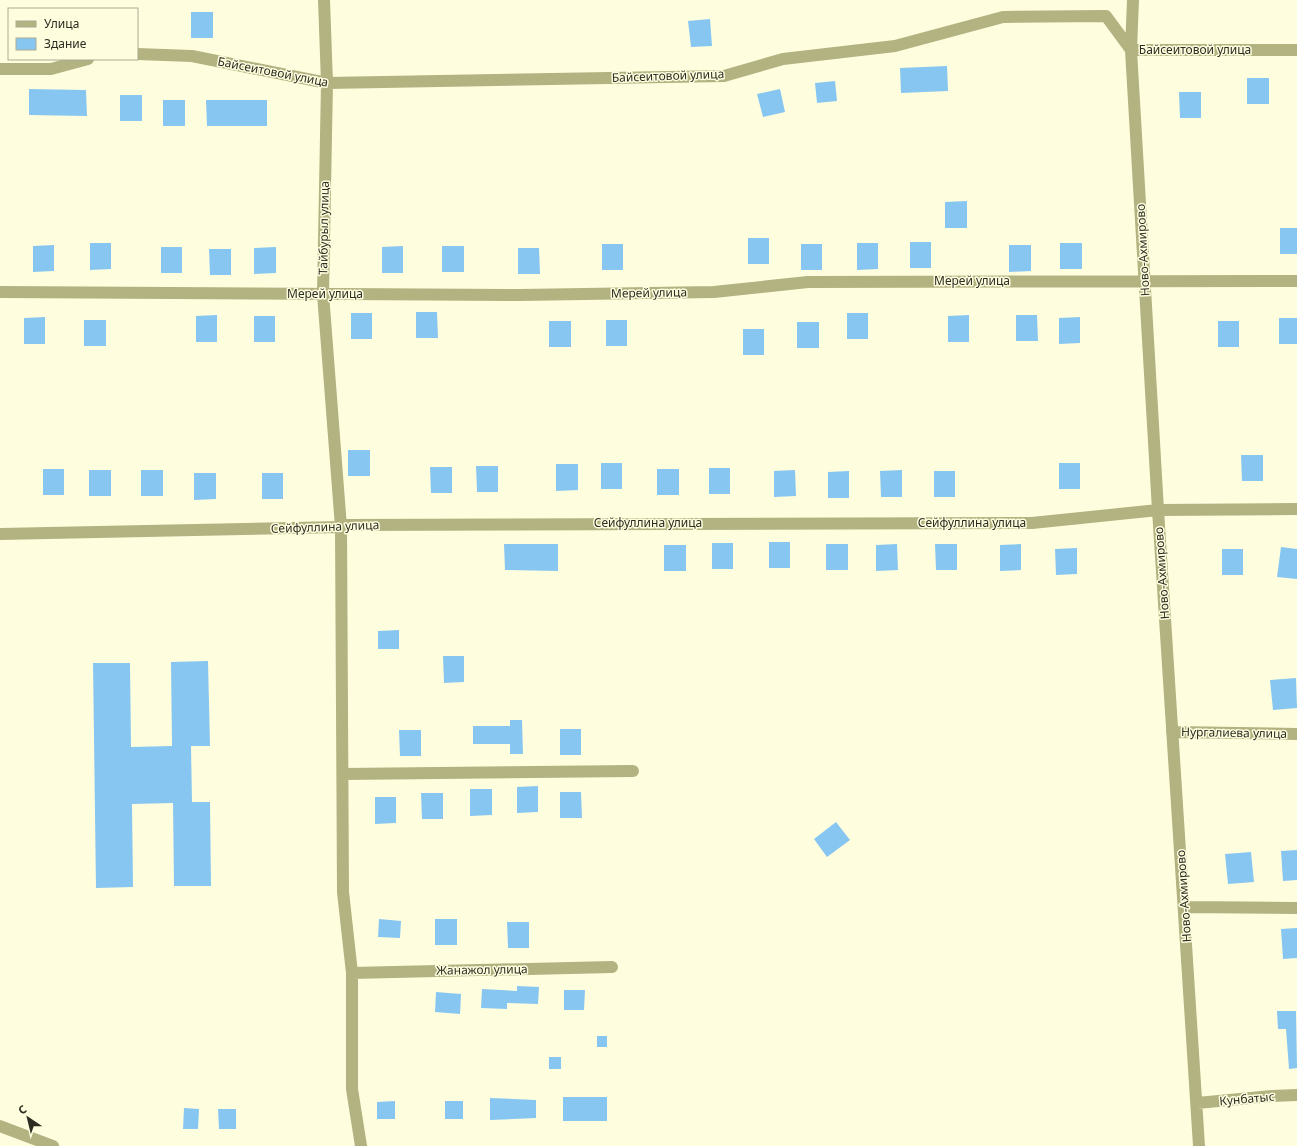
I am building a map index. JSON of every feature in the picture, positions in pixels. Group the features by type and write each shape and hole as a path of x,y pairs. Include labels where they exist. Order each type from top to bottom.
{"street":[{"name":"Тайбурыл улица","path":"324,0 327,83 323,294 341,527 343,892 352,973 352,1089 361,1146"},
{"name":"Ново-Ахмирово","path":"1133,0 1131,50 1158,510 1185,907 1199,1146"},
{"name":"Байсеитовой улица","path":"138,54 192,56 327,83 724,76 783,59 895,46 1003,17 1106,16 1131,50 1297,50"},
{"path":"0,69 51,69 84,60"},
{"name":"Мерей улица","path":"0,292 519,295 714,292 808,282 1145,280 1297,281"},
{"name":"Сейфуллина улица","path":"0,534 341,527 342,525 1032,522 1158,510 1297,509"},
{"name":"Нургалиева улица","path":"1172,732 1297,734"},
{"path":"343,774 633,771"},
{"path":"1185,907 1297,908"},
{"name":"Жанажол улица","path":"352,973 612,967"},
{"name":"Кунбатыс","path":"1197,1103 1297,1095"},
{"path":"0,1126 53,1146"}],"building":[{"path":"191,12 213,12 213,38 191,38"},
{"path":"710,19 712,46 691,47 688,21"},
{"path":"947,66 948,91 901,93 900,68"},
{"path":"1247,78 1269,78 1269,104 1247,104"},
{"path":"835,81 837,101 817,103 815,83"},
{"path":"29,89 86,90 87,116 29,115"},
{"path":"780,89 785,112 763,117 757,94"},
{"path":"1179,92 1201,92 1201,118 1180,118"},
{"path":"120,95 142,95 142,121 120,121"},
{"path":"163,100 185,100 185,126 163,126"},
{"path":"206,100 267,100 267,126 207,126"},
{"path":"967,201 967,228 945,228 945,202"},
{"path":"1280,228 1297,228 1297,254 1280,254"},
{"path":"748,238 769,238 769,264 748,264"},
{"path":"910,242 931,242 931,268 910,268"},
{"path":"90,243 111,243 111,269 90,270"},
{"path":"857,243 878,243 878,269 857,270"},
{"path":"1060,243 1082,243 1082,269 1060,269"},
{"path":"602,244 623,244 623,270 602,270"},
{"path":"801,244 822,244 822,270 801,270"},
{"path":"54,245 54,271 33,272 33,246"},
{"path":"1009,245 1031,245 1031,271 1009,272"},
{"path":"403,246 403,273 382,273 382,247"},
{"path":"442,246 464,246 464,272 442,272"},
{"path":"161,247 182,247 182,273 161,273"},
{"path":"276,247 276,273 254,274 254,248"},
{"path":"518,248 539,248 540,274 518,274"},
{"path":"209,249 231,249 231,275 210,275"},
{"path":"416,312 437,312 438,338 416,338"},
{"path":"351,313 372,313 372,339 351,339"},
{"path":"847,313 868,313 868,339 847,339"},
{"path":"217,315 217,342 196,342 196,316"},
{"path":"969,315 969,342 948,342 948,316"},
{"path":"1016,315 1037,315 1038,341 1016,341"},
{"path":"254,316 275,316 275,342 254,342"},
{"path":"45,317 45,344 24,344 24,318"},
{"path":"1080,317 1080,343 1059,344 1059,318"},
{"path":"1279,318 1297,318 1297,344 1279,344"},
{"path":"84,320 106,320 106,346 84,346"},
{"path":"606,320 627,320 627,346 606,346"},
{"path":"549,321 571,321 571,347 549,347"},
{"path":"1218,321 1239,321 1239,347 1218,347"},
{"path":"797,322 819,322 819,348 797,348"},
{"path":"743,329 764,329 764,355 743,355"},
{"path":"348,450 370,450 370,476 348,476"},
{"path":"1241,455 1263,455 1263,481 1242,481"},
{"path":"601,463 622,463 622,489 601,489"},
{"path":"1059,463 1080,463 1080,489 1059,489"},
{"path":"556,464 578,464 578,490 556,491"},
{"path":"476,466 498,466 498,492 477,492"},
{"path":"430,467 452,467 452,493 431,493"},
{"path":"709,468 730,468 730,494 709,494"},
{"path":"43,469 64,469 64,495 43,495"},
{"path":"657,469 679,469 679,495 657,495"},
{"path":"89,470 111,470 111,496 89,496"},
{"path":"141,470 163,470 163,496 141,496"},
{"path":"795,470 796,496 774,497 774,471"},
{"path":"902,470 902,497 881,497 880,471"},
{"path":"849,471 849,498 828,498 828,472"},
{"path":"934,471 955,471 955,497 934,497"},
{"path":"194,473 216,473 216,499 194,500"},
{"path":"262,473 283,473 283,499 262,499"},
{"path":"769,542 790,542 790,568 769,568"},
{"path":"712,543 733,543 733,569 712,569"},
{"path":"504,544 558,544 558,571 505,570"},
{"path":"826,544 848,544 848,570 826,570"},
{"path":"897,544 898,570 876,571 876,545"},
{"path":"935,544 957,544 957,570 936,570"},
{"path":"1021,544 1021,570 1000,571 1000,545"},
{"path":"664,545 686,545 686,571 664,571"},
{"path":"1281,547 1297,549 1297,579 1277,577"},
{"path":"1077,548 1077,574 1056,575 1055,549"},
{"path":"1222,549 1243,549 1243,575 1222,575"},
{"path":"399,630 399,649 378,649 378,631"},
{"path":"443,656 464,656 464,682 444,683"},
{"path":"208,661 210,746 191,746 192,802 210,802 211,886 174,886 173,803 132,804 133,887 96,888 93,663 130,663 131,747 172,746 171,662"},
{"path":"1296,678 1297,708 1273,710 1270,680"},
{"path":"510,720 522,720 523,754 510,754 510,744 473,744 473,726 510,726"},
{"path":"560,729 581,729 581,755 560,755"},
{"path":"399,730 421,730 421,756 400,756"},
{"path":"538,786 538,812 517,813 517,787"},
{"path":"470,789 492,789 492,815 470,816"},
{"path":"560,792 581,792 582,818 560,818"},
{"path":"421,793 443,793 443,819 422,819"},
{"path":"375,797 396,797 396,823 375,824"},
{"path":"836,822 850,840 827,857 814,839"},
{"path":"1297,850 1297,880 1283,881 1281,851"},
{"path":"1251,852 1254,882 1228,884 1225,854"},
{"path":"379,919 401,921 400,938 378,937"},
{"path":"435,919 457,919 457,945 435,945"},
{"path":"507,922 529,922 529,948 508,948"},
{"path":"1297,928 1297,958 1283,959 1281,929"},
{"path":"517,986 539,987 538,1004 507,1003 507,1009 481,1008 482,989 517,991"},
{"path":"564,990 585,990 584,1010 564,1010"},
{"path":"436,992 461,994 460,1014 435,1012"},
{"path":"1277,1011 1296,1011 1297,1068 1289,1069 1286,1029 1278,1029"},
{"path":"597,1036 607,1036 607,1047 597,1047"},
{"path":"549,1057 561,1057 561,1069 549,1069"},
{"path":"563,1097 607,1097 607,1121 563,1121"},
{"path":"490,1098 536,1100 536,1118 490,1120"},
{"path":"395,1101 395,1119 377,1119 377,1102"},
{"path":"445,1101 463,1101 463,1119 445,1119"},
{"path":"184,1108 199,1109 198,1129 183,1129"},
{"path":"218,1109 236,1109 236,1129 219,1129"}]}
